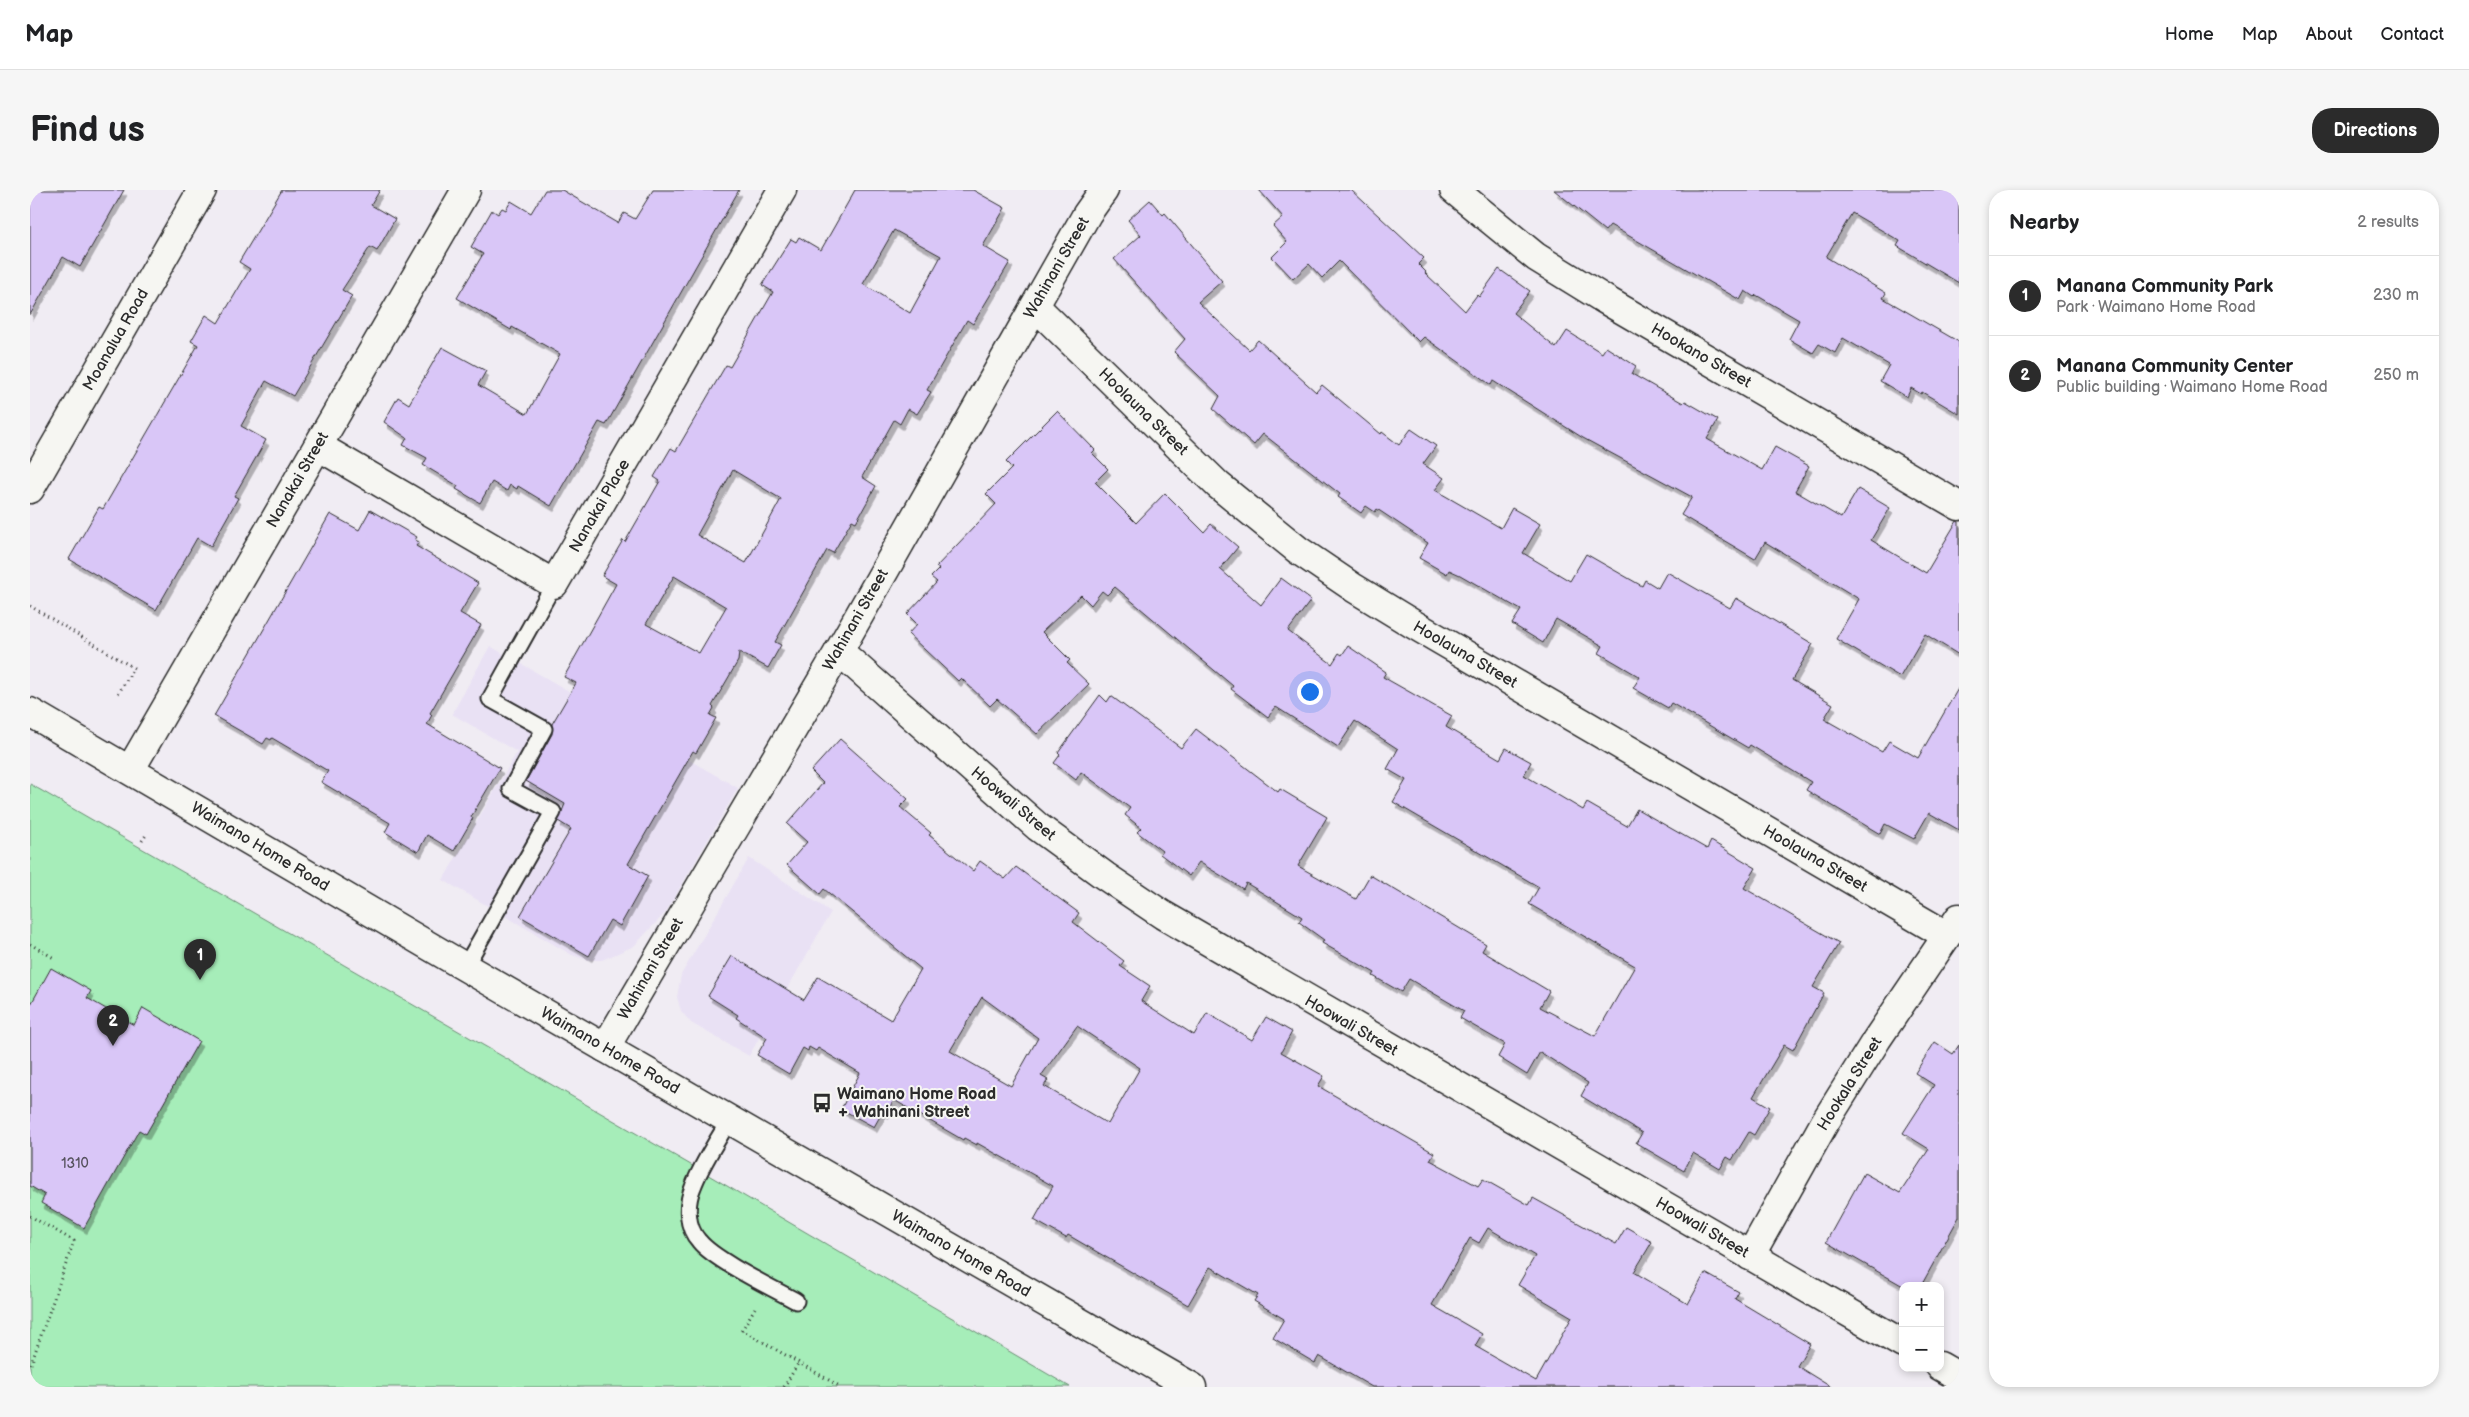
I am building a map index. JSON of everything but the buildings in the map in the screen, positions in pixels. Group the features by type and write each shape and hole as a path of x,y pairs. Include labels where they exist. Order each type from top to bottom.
{"street":[{"name":"Moanalua Road","path":"30,489 202,190"},
{"name":"Nanakai Street","path":"130,770 466,190"},
{"name":"Nanakai Place","path":"554,584 782,190"},
{"name":"Wahinani Street","path":"605,1048 839,651 1087,214 1104,190"},
{"name":"Hookano Street","path":"1454,190 1536,257 1604,300 1959,506"},
{"name":"Hoolauna Street","path":"1035,306 1218,485 1306,555 1413,624 1952,926"},
{"path":"318,446 554,584"},
{"name":"Hoowali Street","path":"839,651 1038,827 1162,915 1899,1342"},
{"name":"Waimano Home Road","path":"30,712 465,968 1192,1387"},
{"name":"Hookala Street","path":"1750,1256 1825,1122 1952,926"},
{"path":"1944,1368 1959,1377"}],"lane":[{"path":"465,968 552,812 510,788 544,730 490,698 554,584"},
{"path":"729,1120 692,1188 688,1209 690,1227 699,1242 714,1254 796,1301"}],"path":[{"path":"30,606 134,668 118,694"},
{"path":"142,841 146,835"},
{"path":"30,944 54,958"},
{"path":"30,1216 74,1241 30,1367"},
{"path":"784,1387 798,1362"}],"shaded area":[{"path":"490,646 738,788 666,912 634,946 602,960 587,960 572,955 443,880 517,752 452,714"},
{"path":"749,858 831,912 749,1056 691,1023 681,1011 677,997 681,975"}],"green space":[{"path":"30,784 710,1176 1070,1387 30,1387"}],"place":[{"name":"Manana Community Park","path":"200,980"},
{"name":"Manana Community Center","path":"113,1046"},
{"name":"Waimano Home Road + Wahinani Street","path":"822,1103"}]}
